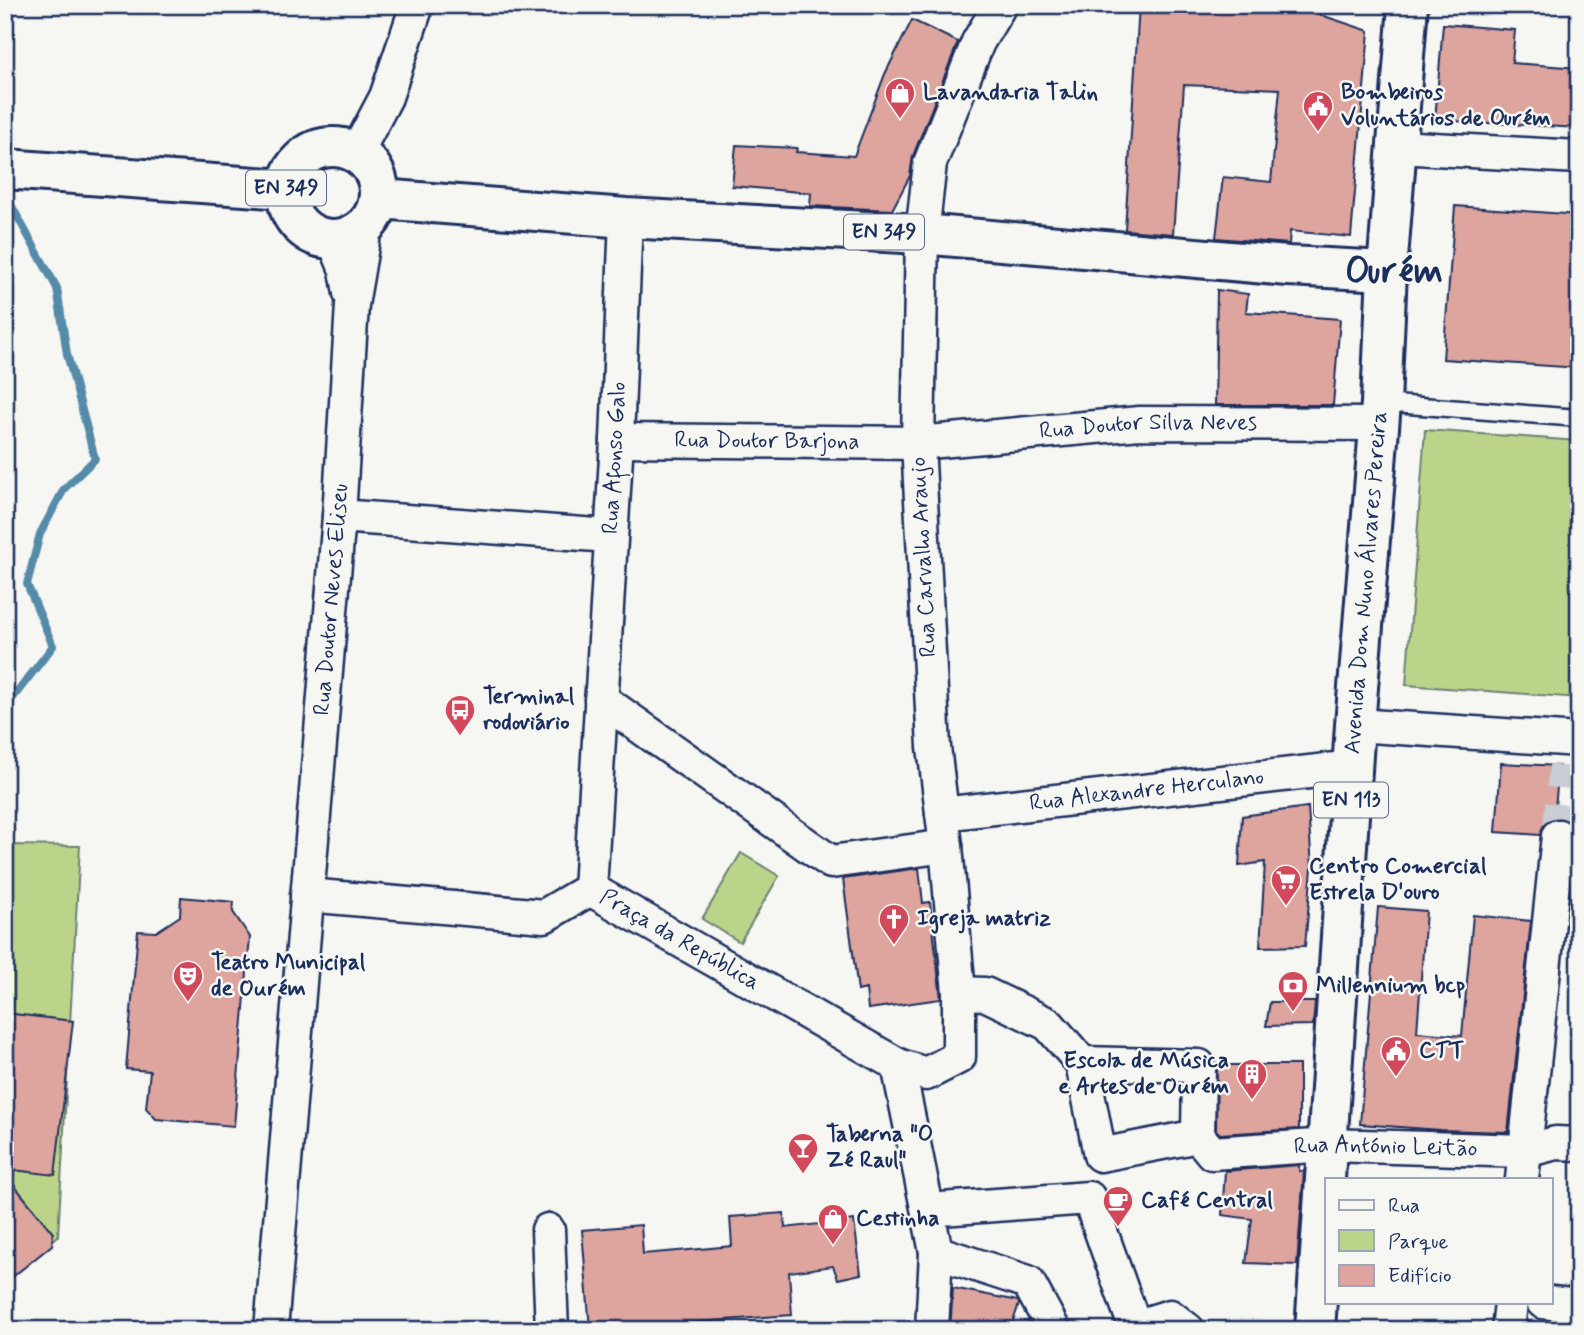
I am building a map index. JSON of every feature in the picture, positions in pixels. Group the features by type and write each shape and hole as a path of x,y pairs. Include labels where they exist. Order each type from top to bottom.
{"main road":[{"name":"Avenida Dom Nuno Álvares Pereira","path":"1327,1178 1355,725 1408,5"},
{"name":"EN 349","path":"357,152 326,146 298,160 285,190 290,215 308,235 359,223 626,218 922,234 1289,266 1387,271"},
{"path":"357,152 376,172 359,223"},
{"name":"EN 349","path":"5,169 285,190"},
{"name":"Avenida Dom Nuno Álvares Pereira","path":"1315,1330 1325,1199"}],"street":[{"path":"357,152 386,97 417,5"},
{"name":"Rua Carvalho Araujo","path":"898,1065 926,1074 959,1057 959,993 934,747 918,443 922,234 930,163 978,42 1000,5"},
{"path":"1397,147 1579,157"},
{"name":"Rua Afonso Galo","path":"601,699 617,440 626,218"},
{"name":"Rua Doutor Neves Eliseu","path":"271,1330 339,516 352,305 346,270 359,223"},
{"name":"Rua Doutor Silva Neves","path":"918,443 1140,424 1380,413"},
{"name":"Rua Doutor Barjona","path":"617,440 918,443"},
{"path":"339,516 610,536"},
{"path":"601,699 831,862 946,846"},
{"name":"Praça da República","path":"601,699 590,889 898,1065"},
{"path":"1355,725 1570,748"},
{"name":"Rua Alexandre Herculano","path":"942,814 1353,767"},
{"path":"1524,1165 1558,836"},
{"path":"307,895 544,916 590,889"},
{"path":"959,993 985,994 1048,1024 1082,1063 1100,1155 1089,1198 1133,1328 1170,1316 1188,1330"},
{"path":"1082,1063 1199,1066 1198,1136 1100,1155"},
{"path":"898,1065 936,1252 932,1330"},
{"name":"Rua António Leitão","path":"1198,1136 1212,1153 1329,1146 1524,1165 1556,1143 1579,1144"},
{"path":"928,1210 1089,1198"},
{"path":"548,1230 552,1330"},
{"path":"936,1252 1028,1282 1054,1330"},
{"path":"1552,1303 1579,1306"},
{"path":"1508,1330 1511,1304"}],"lane":[{"path":"1380,413 1579,418"}],"green space":[{"path":"1425,430 1579,441 1579,698 1406,685"},
{"path":"5,845 80,846 58,1236 5,1282"},
{"path":"741,853 779,876 740,942 702,919"}],"building":[{"name":"Bombeiros Voluntários de Ourém","path":"1139,5 1291,5 1369,31 1351,237 1290,231 1289,244 1216,238 1223,177 1271,182 1280,89 1184,85 1173,234 1125,230"},
{"path":"912,20 958,42 913,156 910,176 892,210 810,206 811,193 732,186 736,145 797,148 796,152 854,156 885,74"},
{"path":"1443,24 1515,30 1512,63 1579,68 1579,128 1435,120"},
{"path":"1455,206 1579,215 1579,368 1443,359"},
{"path":"1217,290 1248,294 1246,312 1340,319 1333,405 1215,405"},
{"path":"1501,763 1559,766 1554,819 1544,825 1540,835 1496,832"},
{"path":"1308,807 1312,868 1305,946 1260,947 1265,862 1239,866 1242,816"},
{"name":"Igreja matriz","path":"919,868 923,903 930,902 941,999 868,1009 866,989 858,991 843,879"},
{"name":"Teatro Municipal de Ourém","path":"181,897 234,902 233,912 250,937 234,1126 156,1119 146,1108 150,1071 126,1069 138,931 156,932 180,916"},
{"path":"1378,907 1426,911 1417,1032 1462,1036 1473,915 1531,921 1508,1132 1360,1124"},
{"name":"Millennium bcp","path":"1270,1002 1315,1002 1313,1025 1266,1026"},
{"path":"5,1013 73,1021 55,1175 5,1169"},
{"name":"Escola de Música e Artes de Ourém","path":"1217,1065 1299,1065 1299,1129 1220,1134 1216,1130"},
{"path":"1299,1165 1299,1171 1304,1171 1297,1265 1246,1263 1252,1219 1222,1215 1225,1171"},
{"path":"5,1174 53,1233 52,1245 5,1283"},
{"path":"784,1213 785,1228 854,1220 861,1274 838,1279 833,1266 789,1272 792,1315 590,1330 582,1230 641,1225 643,1254 732,1246 730,1217"},
{"path":"953,1288 1018,1301 1010,1330 950,1330"}],"waterway":[{"path":"5,194 57,288 67,354 95,459 64,489 40,534 27,584 53,646 5,708"}],"tunnel":[{"path":"1558,836 1565,766"}],"place":[{"name":"Lavandaria Talin","path":"900,120"},
{"name":"Bombeiros Voluntários de Ourém","path":"1318,133"},
{"name":"Terminal rodoviário","path":"460,737"},
{"name":"Centro Comercial Estrela D'ouro","path":"1286,907"},
{"name":"Igreja matriz","path":"894,946"},
{"name":"Teatro Municipal de Ourém","path":"188,1003"},
{"name":"Millennium bcp","path":"1293,1013"},
{"name":"CTT","path":"1396,1078"},
{"name":"Escola de Música e Artes de Ourém","path":"1252,1101"},
{"name":"Taberna \"O Zé Raul\"","path":"803,1175"},
{"name":"Café Central","path":"1118,1228"},
{"name":"Cestinha","path":"833,1246"}],"district":[{"name":"Ourém","path":"1394,272"}]}
